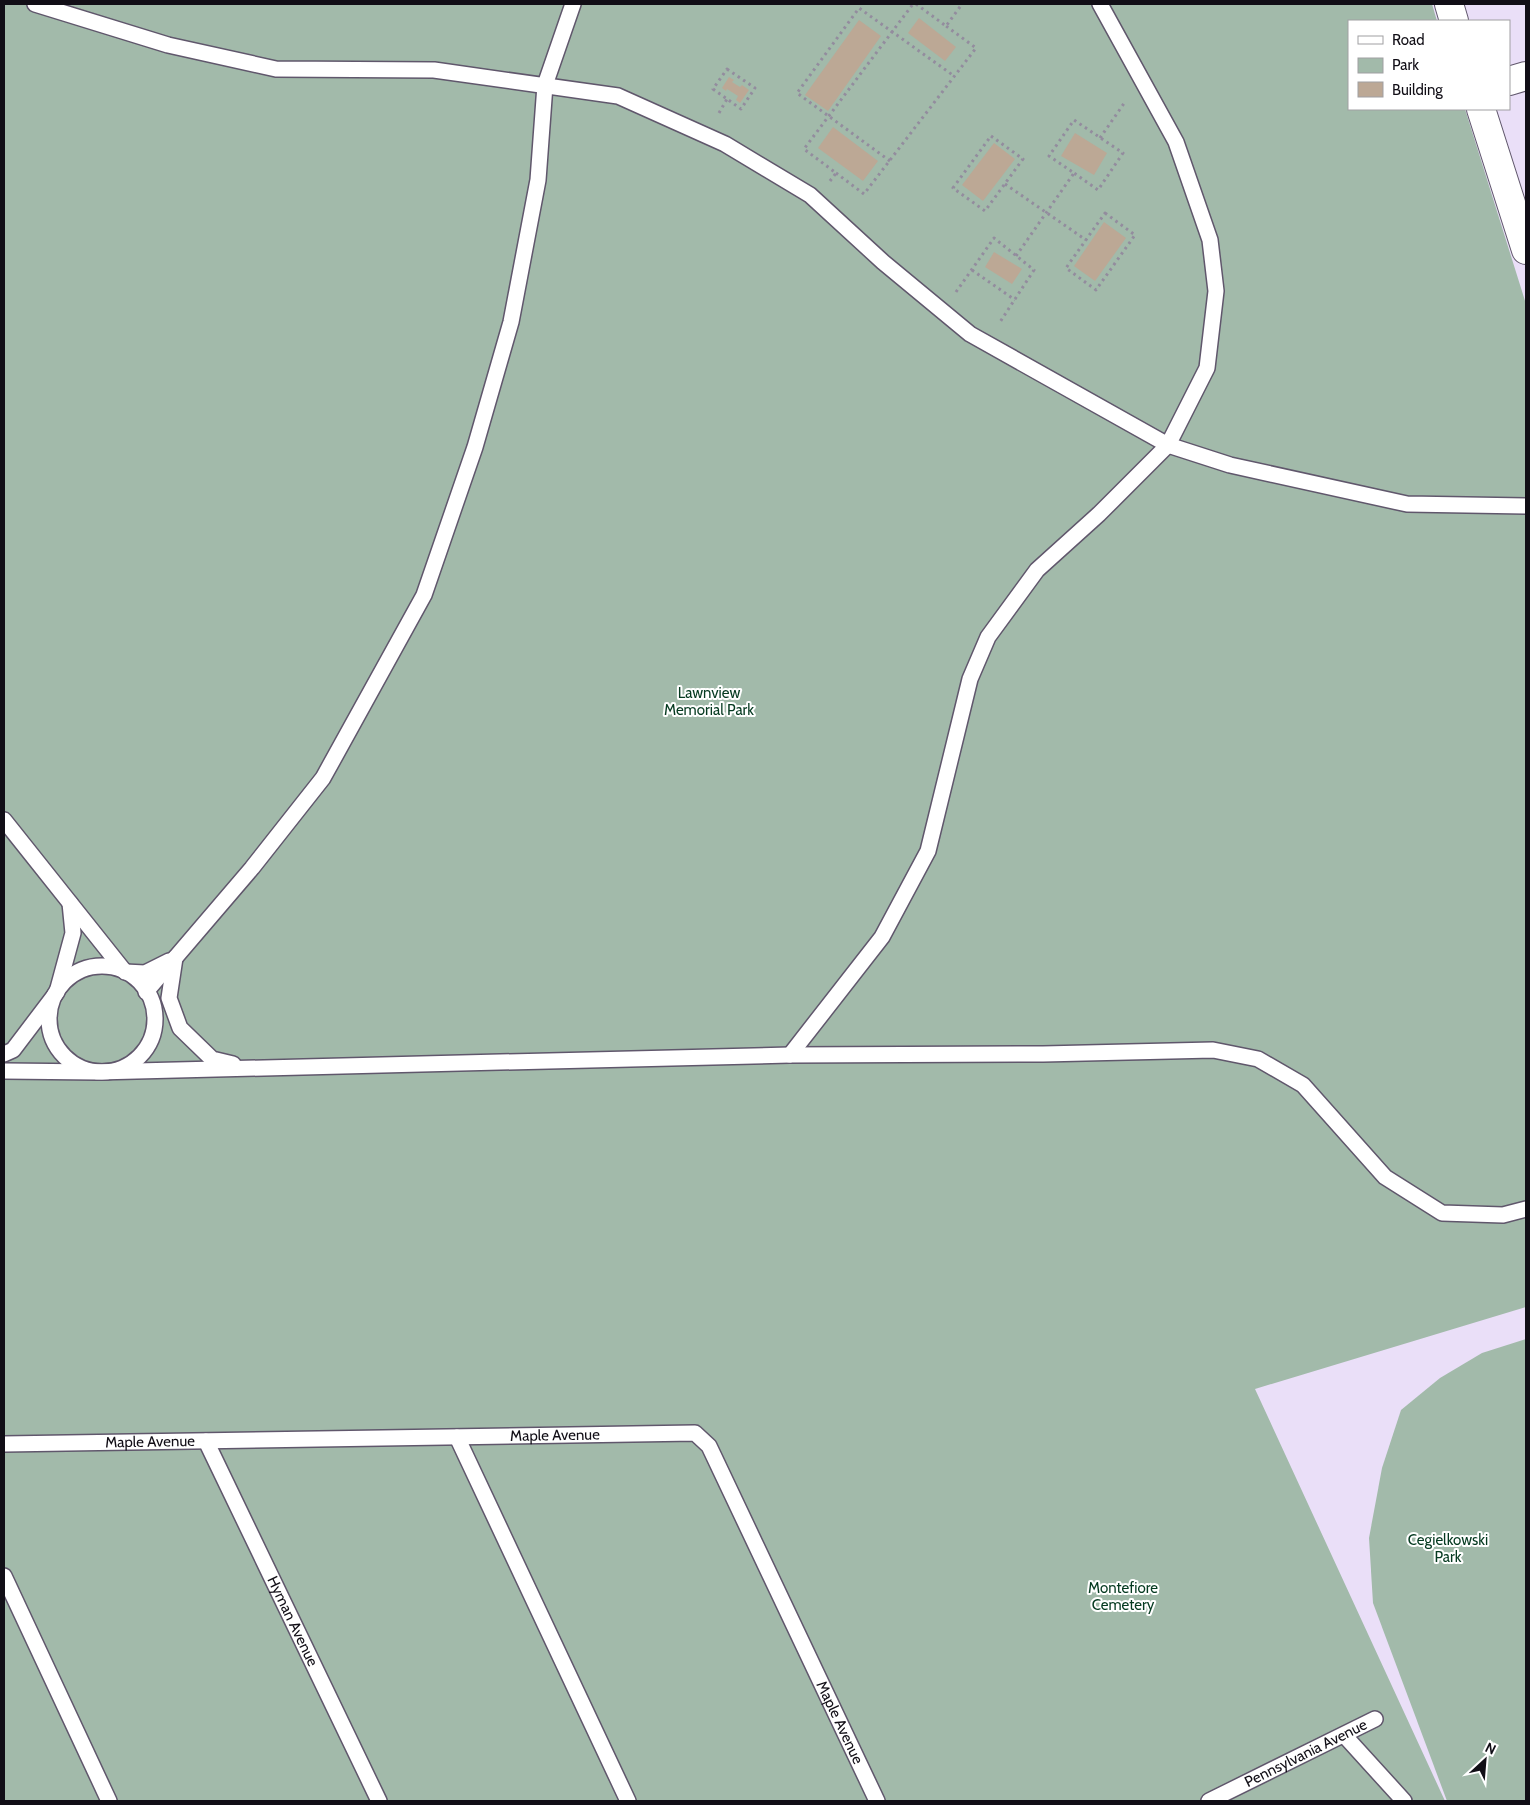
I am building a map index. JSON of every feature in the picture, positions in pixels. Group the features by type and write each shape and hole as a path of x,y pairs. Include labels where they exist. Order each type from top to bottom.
{"street":[{"path":"1449,4 1454,20"},
{"path":"1510,81 1526,76"},
{"path":"1481,110 1526,250"}],"lane":[{"path":"35,4 168,45 276,69 434,70 618,96 725,144 810,194 883,262 970,334 1168,445 1230,465 1407,504 1526,506"},
{"path":"146,992 252,868 323,778 424,595 476,447 511,322 538,180 545,85 572,4"},
{"path":"790,1055 882,937 928,851 970,678 988,637 1037,570 1100,514 1168,445 1207,368 1216,291 1210,240 1176,142 1100,4"},
{"path":"4,820 125,972 140,983 150,998 155,1016 153,1034 145,1050 132,1063 115,1071 97,1072 79,1067 64,1057 54,1044 49,1012 53,996 57,992 73,933 70,903"},
{"path":"4,1054 13,1050 63,983 76,973 91,968 107,967 125,972 145,973 175,958"},
{"path":"175,958 169,998 180,1028 212,1059 250,1069"},
{"path":"4,1071 97,1072 790,1055 1043,1054 1213,1050 1258,1059 1303,1085 1385,1178 1442,1213 1503,1215 1526,1209"},
{"name":"Maple Avenue","path":"4,1444 695,1433 709,1446 877,1801"},
{"path":"457,1437 628,1801"},
{"name":"Hyman Avenue","path":"206,1441 379,1801"},
{"path":"4,1576 109,1801"},
{"name":"Pennsylvania Avenue","path":"1208,1801 1375,1720"},
{"path":"1344,1735 1404,1801"}],"path":[{"path":"914,4 946,26 976,48 864,194 804,149 914,4"},
{"path":"946,26 962,4"},
{"path":"890,161 797,92 859,8 954,76"},
{"path":"727,69 755,88 741,108 713,89 727,69"},
{"path":"1100,138 1141,79"},
{"path":"1074,120 1123,152 1098,190 1074,173 1049,156 1074,120"},
{"path":"992,136 1023,158 1005,184 985,211 953,188 992,136"},
{"path":"816,200 836,173"},
{"path":"1016,256 1074,173"},
{"path":"1005,184 1086,240"},
{"path":"1105,214 1135,235 1096,290 1066,268 1086,240 1105,214"},
{"path":"943,311 994,238 1034,270 986,343"},
{"path":"972,270 1015,300"}],"green space":[{"name":"Lawnview Memorial Park","path":"4,4 1432,4 1437,20 1348,20 1348,110 1465,110 1526,304 1526,1307 1255,1389 1445,1801 4,1801"},
{"name":"Cegielkowski Park","path":"1526,1339 1526,1801 1447,1801 1373,1603 1369,1538 1382,1468 1401,1410 1440,1378 1482,1353"}],"building":[{"path":"919,18 956,47 945,61 908,33"},
{"path":"859,20 881,36 828,111 805,95"},
{"path":"729,77 734,80 732,82 740,87 742,85 749,90 740,103 736,100 738,96 722,88"},
{"path":"833,127 878,161 863,181 818,148"},
{"path":"1075,133 1107,153 1094,175 1061,156"},
{"path":"994,143 1015,159 983,201 962,185"},
{"path":"1104,222 1126,238 1095,281 1074,266"},
{"path":"994,252 1022,269 1012,284 985,267"}],"park label":[{"name":"Montefiore Cemetery","path":"1123,1596"}]}
